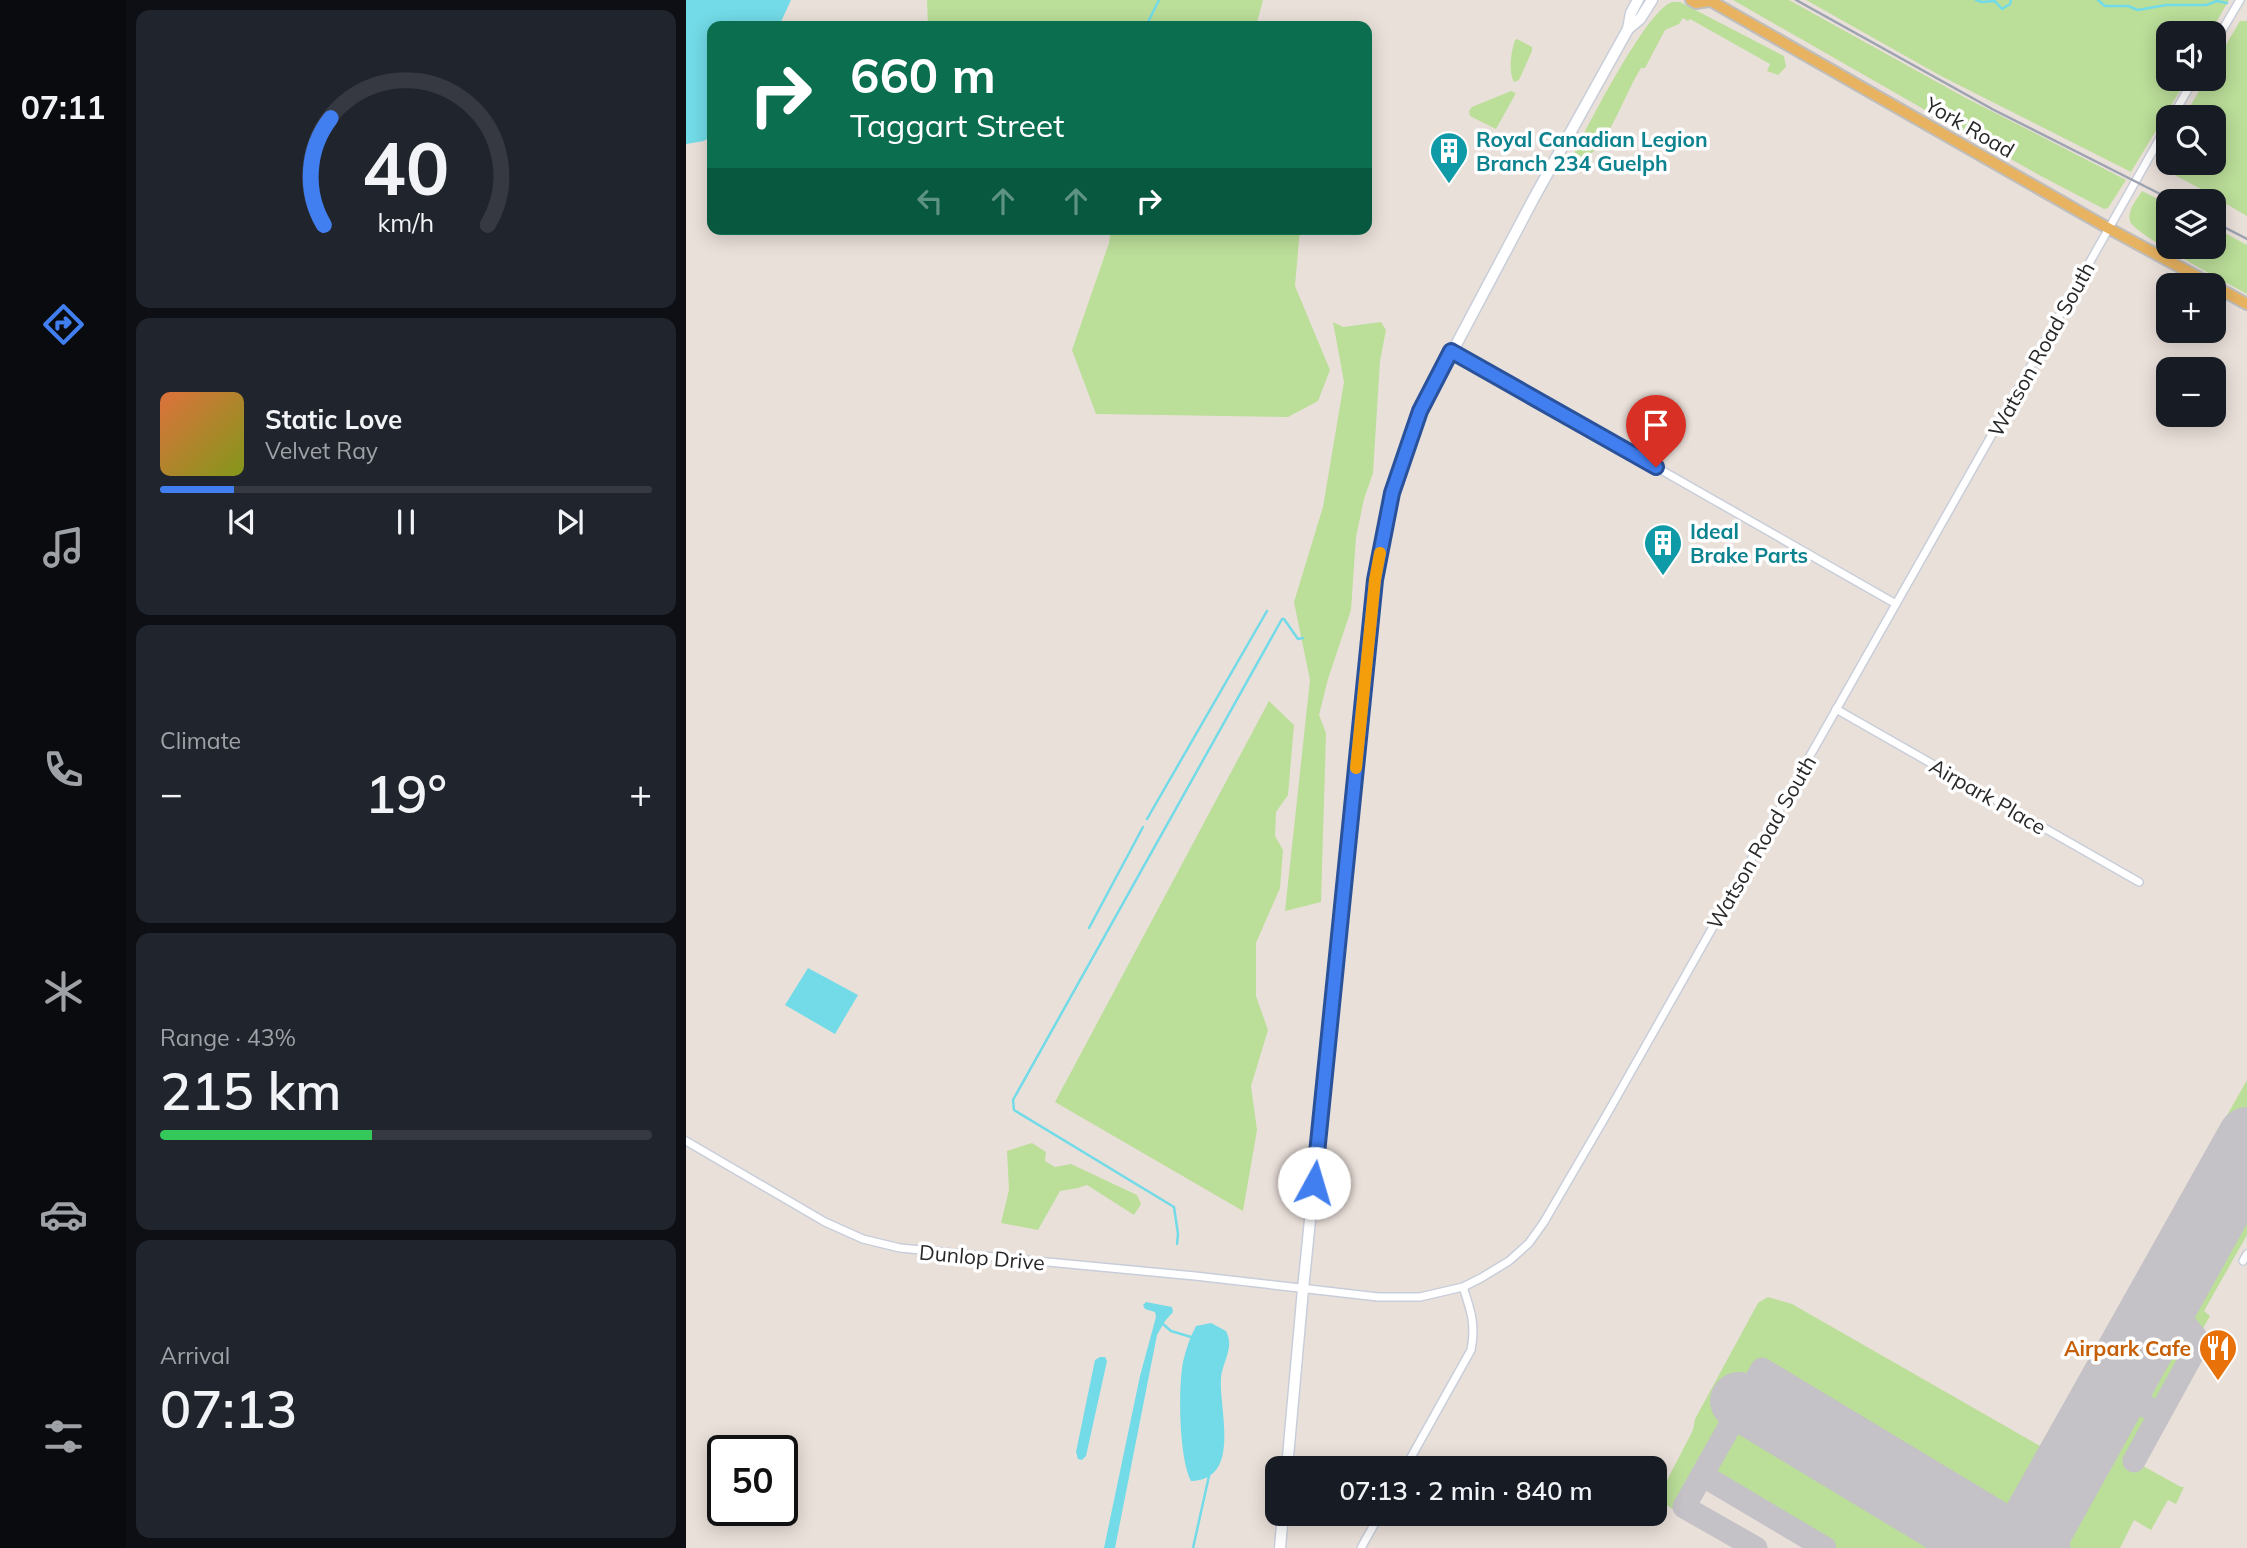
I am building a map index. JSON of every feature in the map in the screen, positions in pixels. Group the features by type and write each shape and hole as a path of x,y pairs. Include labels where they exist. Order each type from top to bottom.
{"main road":[{"path":"1288,1456 1375,580 1392,493 1420,411 1628,29 1631,13 1638,0"},
{"path":"1628,29 1640,19 1651,0"},
{"name":"York Road","path":"1691,0 1696,3 1709,0 2189,273"},
{"name":"York Road","path":"2226,293 2247,304"},
{"path":"1280,1548 1282,1526"}],"street":[{"path":"2226,24 2240,0"},
{"name":"Watson Road South","path":"1303,1289 1378,1297 1420,1297 1463,1287 1509,1261 1528,1243 1544,1222 2156,145"},
{"path":"1451,351 1896,604"},
{"name":"Airpark Place","path":"1836,709 2140,882"},
{"name":"Dunlop Drive","path":"686,1141 825,1222 863,1239 900,1248 1303,1289"},
{"path":"1412,1456 1471,1350 1475,1332 1463,1287"},
{"path":"1361,1548 1373,1526"}],"green space":[{"path":"927,0 1263,0 1257,21 928,21"},
{"path":"1733,0 1789,0 1964,97 2126,180 2108,208 2104,209 2039,175"},
{"path":"1806,0 2229,0 2217,21 2156,21 2156,91 2180,91 2171,105 2156,105 2156,130 2131,172 1941,76"},
{"path":"1672,2 1680,2 1784,56 1786,67 1778,75 1767,71 1770,64 1690,19 1688,21 1683,18 1679,24 1665,30 1645,68 1641,68 1635,78 1609,131 1596,149 1582,157 1575,153 1634,45 1661,10"},
{"path":"2240,21 2247,21 2247,216 2226,204 2226,189 2201,189 2175,175 2226,175 2226,105 2191,105 2199,91 2226,91 2226,45"},
{"path":"1517,39 1532,47 1532,51 1519,80 1514,82 1511,61"},
{"path":"1511,91 1516,93 1496,129 1470,116 1472,107"},
{"path":"2142,191 2156,198 2156,242 2130,221 2133,205"},
{"path":"2226,234 2247,245 2247,294 2226,282 2226,273 2210,273 2185,259 2226,259"},
{"path":"1110,235 1299,235 1295,286 1330,370 1318,401 1288,417 1096,414 1072,350"},
{"path":"1333,322 1343,327 1381,322 1386,330 1380,361 1373,473 1356,537 1351,610 1319,715 1326,733 1321,902 1285,911 1310,680 1294,602 1323,507 1344,382"},
{"path":"1269,701 1294,725 1288,795 1276,812 1275,836 1283,850 1280,888 1256,943 1256,996 1268,1030 1251,1086 1257,1130 1243,1211 1055,1102"},
{"path":"2247,1080 2247,1235 2204,1311 2210,1316 2196,1341 2190,1338 2125,1456 2184,1487 2176,1504 2168,1500 2151,1530 2134,1520 2120,1548 1833,1548 1701,1471 1678,1512 1667,1505 1667,1480 1693,1430 1695,1419 1758,1303 1768,1297 1792,1304 2040,1446"},
{"path":"1032,1143 1046,1152 1045,1161 1055,1167 1071,1164 1137,1195 1141,1204 1134,1215 1087,1185 1060,1191 1038,1230 1001,1223 1009,1190 1007,1151"}],"water":[{"path":"686,0 791,0 781,21 707,21 707,139 686,144"},
{"path":"808,968 858,995 835,1034 785,1005"},
{"path":"1146,1302 1172,1307 1173,1312 1157,1335 1115,1548 1104,1548 1140,1376 1156,1317 1155,1312 1145,1309 1143,1305"},
{"path":"1211,1323 1226,1331 1229,1343 1221,1379 1224,1441 1217,1469 1207,1478 1191,1481 1182,1440 1181,1373 1196,1326"},
{"path":"1105,1357 1107,1361 1086,1456 1082,1460 1078,1459 1076,1452 1095,1360"}],"waterway":[{"path":"1148,21 1159,0"},
{"path":"1976,0 1995,1 2002,9 2010,4 2011,0"},
{"path":"2098,0 2105,6 2128,6 2138,10 2166,5 2206,5 2217,1 2227,3"},
{"path":"1147,819 1267,611"},
{"path":"1177,1244 1174,1207 1014,1110 1013,1100 1282,619 1298,639 1303,638"},
{"path":"1089,928 1143,827"},
{"path":"1163,1324 1171,1331 1191,1337"},
{"path":"1193,1548 1209,1476"}],"taxiway":[{"path":"2055,1546 2247,1200"},
{"path":"2134,1461 2196,1348 2196,1337 2181,1319"},
{"path":"1756,1548 1684,1507 1762,1369 2059,1548"},
{"path":"2107,1384 2147,1407"},
{"path":"1702,1475 1825,1548"}],"runway":[{"path":"2024,1533 2247,1136"},
{"path":"1739,1401 1983,1548"}],"railway":[{"path":"1796,0 1994,110 2156,192"},
{"path":"2226,228 2247,239"}],"slow traffic":[{"path":"1356,768 1380,553"}],"place":[{"name":"Royal Canadian Legion Branch 234 Guelph","path":"1449,185"},
{"name":"Ideal Brake Parts","path":"1663,577"},
{"name":"Airpark Cafe","path":"2218,1382"}],"route":[{"path":"1314,1183 1375,580 1392,493 1420,411 1451,351 1656,467"}]}
